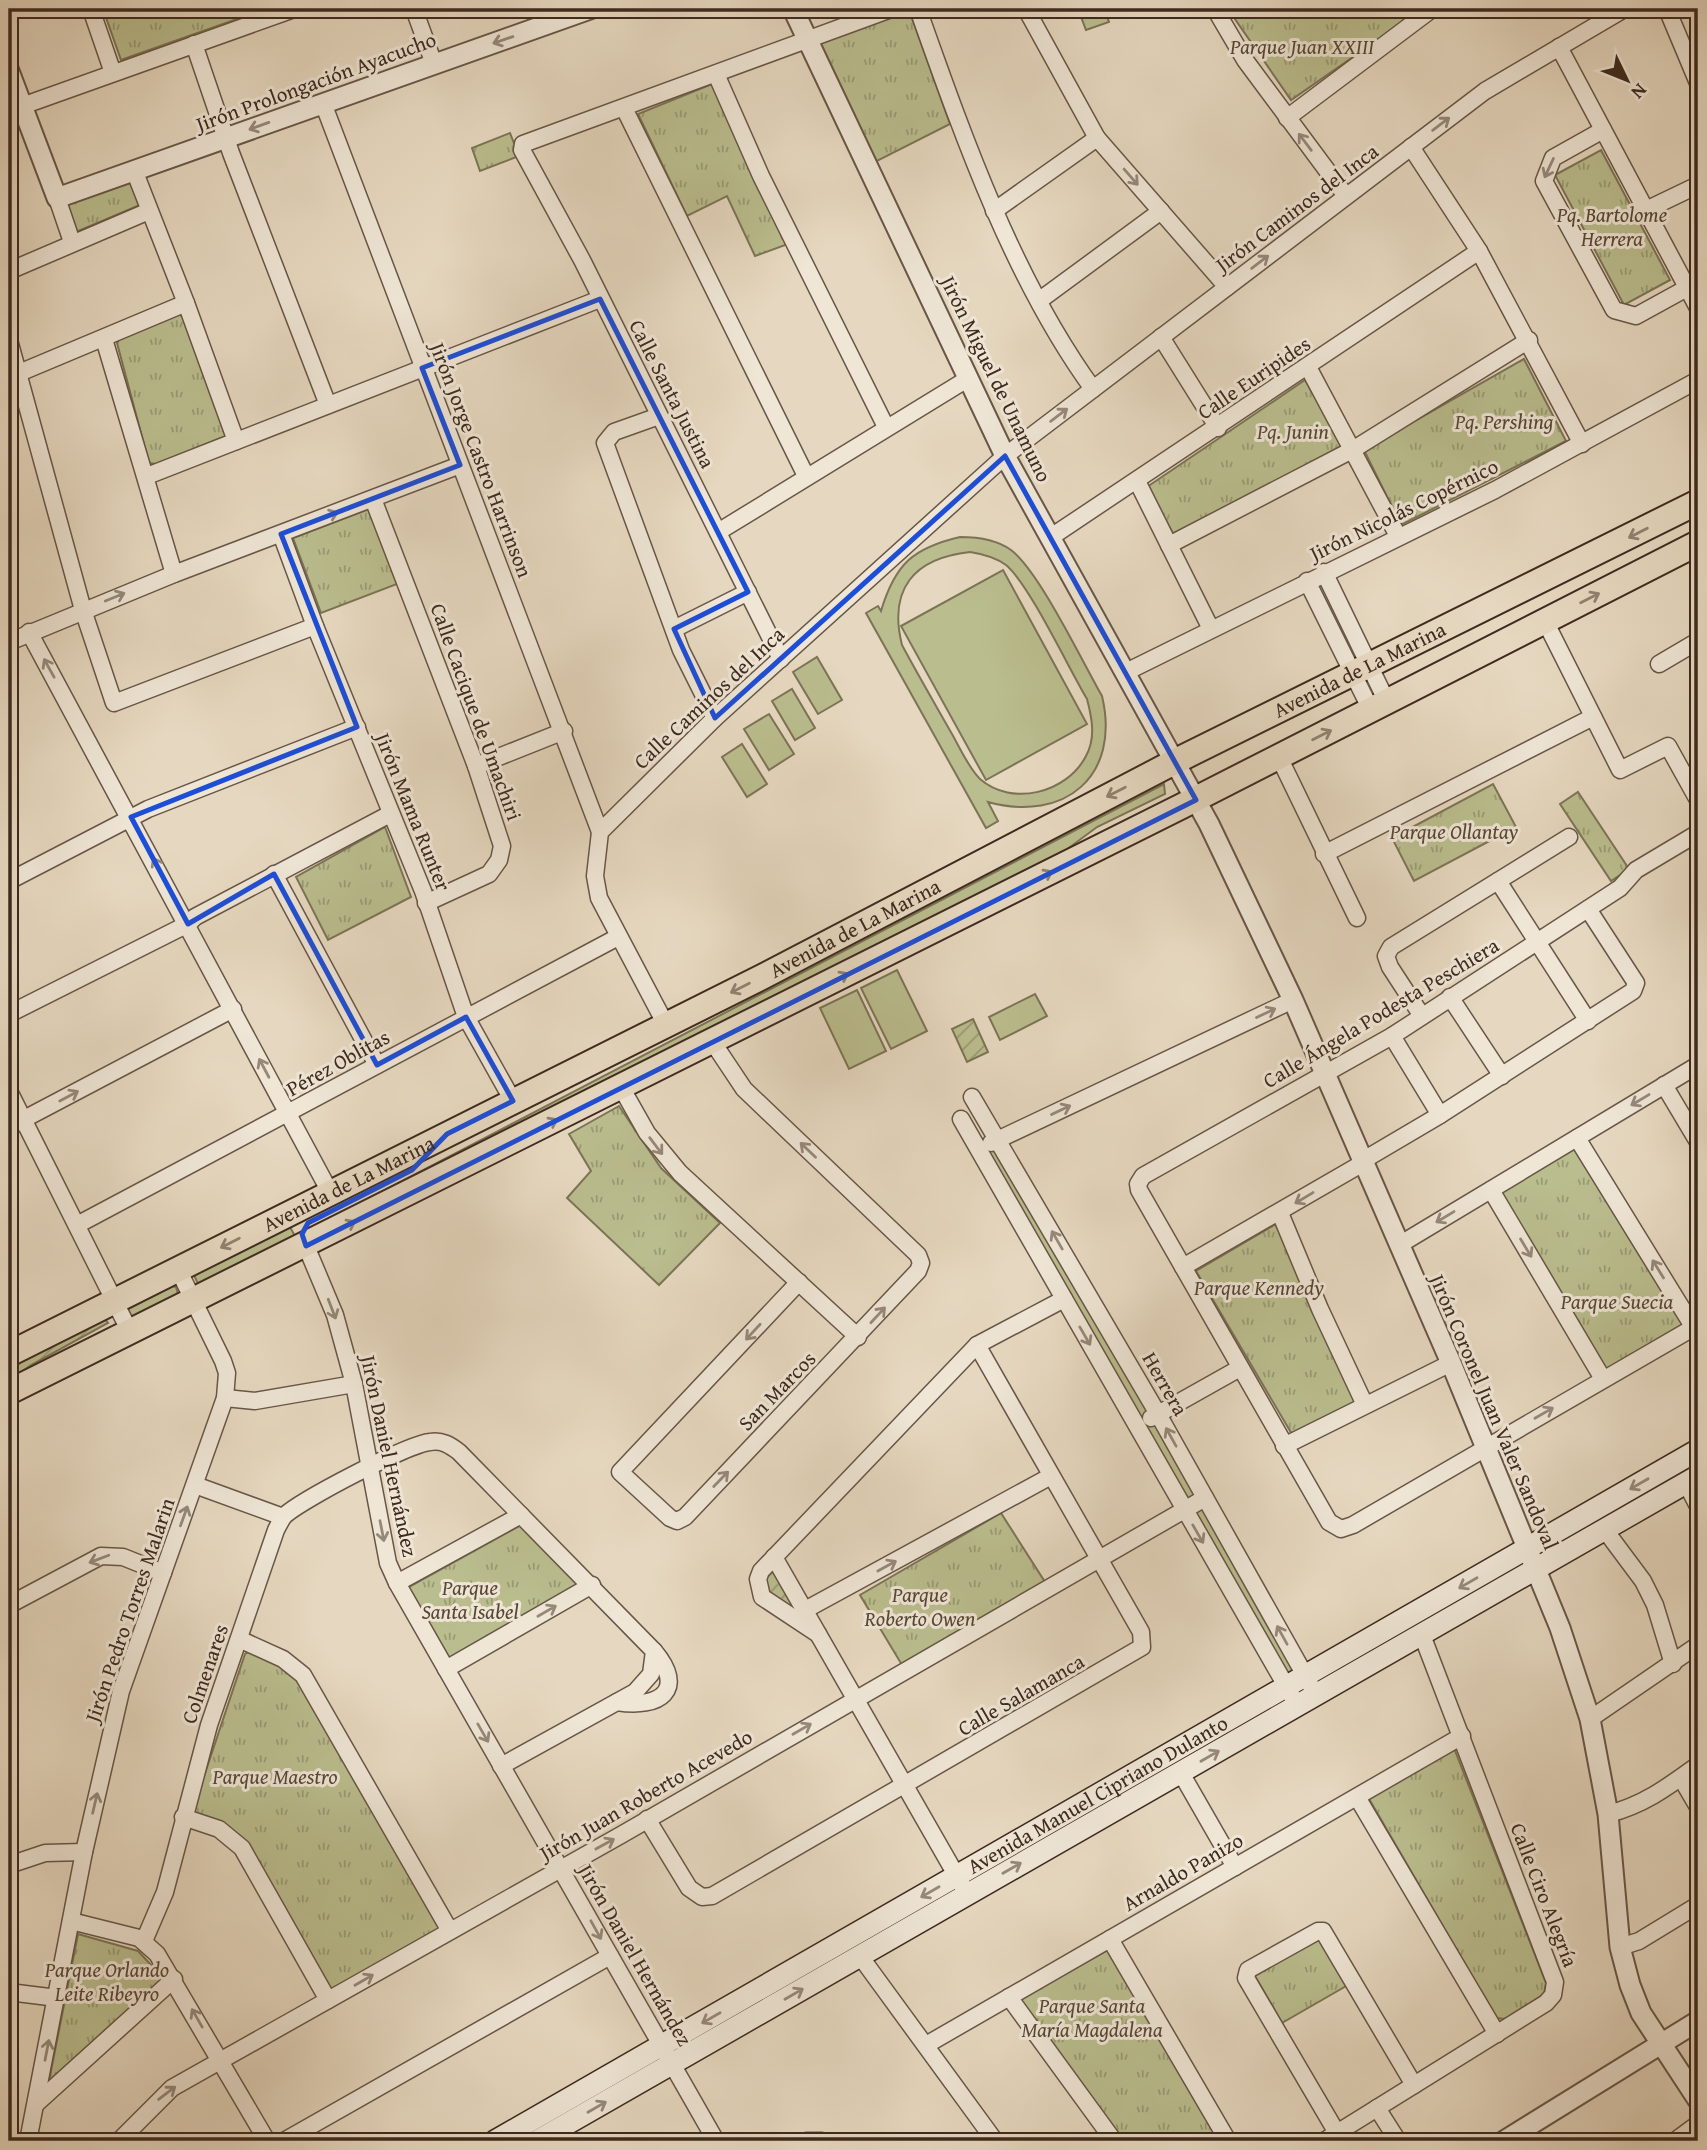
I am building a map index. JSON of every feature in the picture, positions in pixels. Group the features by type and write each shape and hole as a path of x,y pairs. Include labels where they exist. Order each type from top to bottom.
{"main road":[{"name":"Avenida de La Marina","path":"9,1354 666,1025 1176,761 1698,502"},
{"name":"Avenida de La Marina","path":"9,1392 1196,800 1698,543"},
{"path":"306,1246 302,1234 308,1223 412,1170 447,1134"},
{"name":"Avenida Manuel Cipriano Dulanto","path":"495,2141 860,1956 962,1885 1181,1773 1301,1691 1527,1549 1698,1450"},
{"name":"Avenida Manuel Cipriano Dulanto","path":"537,2141 668,2055 962,1885 1301,1691 1422,1635 1692,1480"}],"street":[{"path":"91,9 113,73"},
{"path":"22,106 294,9"},
{"path":"414,9 434,64"},
{"name":"Jirón Prolongación Ayacucho","path":"57,198 590,9"},
{"name":"Jirón Miguel de Unamuno","path":"793,9 1005,456 1176,761"},
{"path":"806,476 624,108 891,9"},
{"path":"918,9 994,211 1040,300 1093,389"},
{"path":"1026,9 1097,138 1227,288"},
{"path":"1215,9 1245,60 1346,196"},
{"path":"1287,118 1432,9"},
{"name":"Jirón Caminos del Inca","path":"1005,456 1485,91 1624,9"},
{"path":"1667,9 1698,83"},
{"path":"194,44 226,138 328,405"},
{"path":"1559,47 1698,308"},
{"path":"9,71 72,242"},
{"path":"716,74 761,176 886,427"},
{"name":"Jirón Jorge Castro Harrinson","path":"323,103 600,832"},
{"name":"Calle Santa Justina","path":"624,108 527,140 522,150 781,659"},
{"path":"1603,130 1553,158 1544,181 1614,310 1636,316 1688,288"},
{"path":"994,211 1097,138"},
{"path":"1411,147 1479,251 1529,340 1582,444"},
{"path":"134,170 236,441"},
{"path":"1646,210 1698,185"},
{"path":"9,271 149,211"},
{"path":"1040,300 1161,211"},
{"name":"Calle Euripides","path":"1051,537 1218,428 1479,251"},
{"path":"147,476 600,299"},
{"path":"19,373 186,303"},
{"path":"1161,337 1218,428"},
{"path":"104,339 147,476 174,574"},
{"path":"9,340 83,610 114,704 315,626"},
{"path":"1169,545 1354,449 1529,340"},
{"path":"1308,367 1398,536"},
{"path":"718,532 886,427 969,379"},
{"name":"Jirón Nicolás Copérnico","path":"1126,672 1582,444 1698,380"},
{"path":"659,416 614,432 605,443 674,629 715,718"},
{"name":"Calle Caminos del Inca","path":"600,832 715,718 1005,456"},
{"path":"9,642 174,574 460,465"},
{"path":"1137,481 1211,629"},
{"name":"Calle Cacique de Umachiri","path":"373,499 476,766 502,846 499,860 489,874 475,883 426,902"},
{"name":"Jirón Mama Runter","path":"281,534 426,902 467,1017 513,1101"},
{"path":"1324,572 1362,671 1379,706"},
{"path":"1307,581 1362,671"},
{"path":"674,629 748,592"},
{"path":"1545,621 1620,770 1668,746 1698,800"},
{"path":"29,632 131,817 331,1194"},
{"path":"1658,664 1698,641"},
{"path":"1324,854 1592,717"},
{"path":"9,881 131,817 194,788 357,727"},
{"path":"476,766 564,732"},
{"path":"1279,757 1357,919"},
{"name":"Jirón Coronel Juan Valer Sandoval","path":"1176,761 1293,1000 1451,1363 1574,1664 1590,1719 1608,1814 1620,1947 1641,2013 1698,2100"},
{"path":"9,1014 188,924 195,917 390,814"},
{"path":"600,832 595,876 599,898 666,1025"},
{"name":"Calle Ángela Podesta Peschiera","path":"1183,1267 1139,1191 1140,1179 1392,1036 1620,888 1636,870 1698,833"},
{"path":"1422,1016 1390,967 1387,956 1391,947 1569,837"},
{"path":"274,874 377,1065"},
{"path":"1498,881 1588,1021"},
{"path":"1577,1138 1696,1326 1347,1529 1338,1528 1329,1522 1183,1267 1280,1213 1440,1115 1633,991 1636,984 1588,909"},
{"name":"Pérez Oblitas","path":"77,1225 618,937"},
{"path":"1450,997 1502,1076"},
{"path":"979,1149 1293,1000"},
{"path":"16,1124 233,1009"},
{"path":"1392,1036 1440,1115"},
{"name":"San Marcos","path":"712,1041 744,1089 918,1255 920,1263 918,1271 858,1337 685,1517 677,1521 670,1518 620,1472 799,1282"},
{"path":"1399,1245 1698,1065"},
{"path":"1664,1085 1698,1142"},
{"path":"621,1087 647,1133 666,1158 858,1337"},
{"path":"9,1091 16,1124 77,1225 130,1332"},
{"name":"Herrera","path":"972,1097 999,1139 1205,1498 1301,1691"},
{"path":"961,1119 1184,1509 1301,1691"},
{"path":"1491,1190 1604,1379"},
{"path":"1280,1213 1320,1309 1365,1405"},
{"name":"Jirón Daniel Hernández","path":"306,1246 335,1315 354,1384 388,1563 397,1583 716,2141"},
{"name":"Jirón Pedro Torres Malarin","path":"29,2141 84,1852 121,1691 225,1398 227,1383 223,1361 178,1269"},
{"path":"818,1634 762,1597 758,1579 774,1557 977,1345 1064,1299"},
{"name":"Calle Salamanca","path":"647,1819 689,1888 702,1897 712,1896 1140,1650 1144,1640 1141,1632 977,1345"},
{"path":"1284,1446 1451,1363"},
{"path":"1136,1426 1241,1368"},
{"path":"225,1398 254,1401 354,1384"},
{"path":"195,1485 283,1517 369,1468 421,1444 438,1441 449,1444 592,1585 654,1651 651,1674 644,1684 617,1702 501,1766"},
{"path":"805,1610 1051,1476"},
{"path":"1692,1480 1698,1506"},
{"name":"Jirón Juan Roberto Acevedo","path":"120,2141 159,2099 222,2061 1205,1498"},
{"path":"397,1583 521,1515"},
{"name":"Colmenares","path":"144,1941 165,1892 209,1724 276,1530 283,1517"},
{"path":"1605,1530 1643,1581 1655,1605 1673,1664"},
{"path":"9,1605 101,1556 123,1556 163,1573"},
{"path":"774,1557 962,1885"},
{"path":"446,1669 592,1585"},
{"name":"Calle Ciro Alegría","path":"1331,2137 1546,2003 1553,1995 1555,1982 1422,1635"},
{"path":"239,1639 283,1659 303,1675 450,1931"},
{"path":"1590,1719 1698,1646"},
{"name":"Arnaldo Panizo","path":"926,2045 1462,1736"},
{"path":"1608,1814 1635,1807 1698,1765"},
{"path":"1181,1773 1235,1867"},
{"path":"1681,1778 1698,1807"},
{"path":"1357,1797 1497,2034"},
{"path":"183,1817 219,1829 242,1848 328,2000"},
{"path":"9,1865 45,1853 84,1852"},
{"path":"1620,1947 1639,1941 1698,1905"},
{"path":"71,1921 102,1927 144,1941 174,1979 267,2141"},
{"path":"1331,2137 1246,1978 1248,1970 1318,1931 1323,1931 1414,2085"},
{"path":"1110,1938 1228,2141"},
{"path":"284,2141 611,1956"},
{"path":"860,1956 995,2141"},
{"path":"37,2103 174,1979"},
{"path":"9,1992 57,1998"},
{"path":"1009,1997 1114,2141"},
{"path":"1504,2141 1698,2021"},
{"path":"1377,2108 1398,2141"},
{"path":"1675,2141 1698,2124"},
{"path":"806,2141 822,2141"}],"highlighted area":[{"path":"600,299 748,592 674,629 715,718 1005,456 1196,800 306,1246 302,1234 308,1223 412,1170 447,1134 513,1101 466,1017 377,1065 274,874 188,924 131,817 357,727 281,534 460,465 422,368"}],"green space":[{"path":"103,9 265,9 121,60"},
{"path":"1078,9 1104,9 1109,22 1086,30"},
{"name":"Parque Juan XXIII","path":"1228,9 1422,9 1291,100"},
{"path":"909,10 950,124 873,163 818,43"},
{"path":"712,84 788,244 755,256 727,196 687,216 638,114"},
{"path":"510,133 519,156 480,171 472,148"},
{"name":"Pq. Bartolome Herrera","path":"1601,150 1670,280 1624,305 1555,175"},
{"path":"129,178 140,205 76,232 65,205"},
{"path":"178,313 184,318 228,435 156,464 149,463 117,343 120,336"},
{"name":"Pq. Pershing","path":"1524,359 1566,441 1401,525 1364,450"},
{"name":"Pq. Junin","path":"1305,380 1344,446 1175,537 1147,487"},
{"path":"369,509 397,584 321,613 293,538"},
{"path":"960,537 980,538 999,543 1011,550 1047,596 1102,696 1106,724 1103,749 1095,770 1081,787 1063,799 1041,806 1016,807 988,802 998,821 986,828 866,613 878,606 881,611 893,581 908,560 944,541","holes":["970,552 998,560 1015,575 1037,608 1087,699 1092,735 1086,756 1066,779 1038,792 1007,792 993,788 980,779 964,757 902,645 899,608 910,580 920,569 934,561"]},
{"path":"1003,570 1087,724 986,780 901,626"},
{"path":"817,657 842,700 818,714 793,672"},
{"path":"792,689 815,728 795,740 772,701"},
{"path":"769,714 794,754 769,770 744,729"},
{"path":"742,744 767,784 747,797 722,757"},
{"path":"1164,784 1165,794 1097,827 1066,850 314,1227"},
{"name":"Parque Ollantay","path":"1493,784 1516,827 1414,881 1392,838"},
{"path":"1578,792 1629,869 1611,881 1560,804"},
{"path":"385,827 411,897 328,940 296,877"},
{"path":"897,970 927,1031 891,1049 861,988"},
{"path":"857,990 886,1051 849,1069 820,1008"},
{"path":"1035,994 1047,1016 1000,1040 989,1017"},
{"path":"973,1019 988,1052 967,1062 952,1029"},
{"path":"619,1106 661,1168 720,1223 659,1285 567,1198 591,1171 569,1134"},
{"path":"997,1148 1150,1414 1141,1418 989,1156 990,1151"},
{"name":"Parque Suecia","path":"1574,1149 1684,1325 1606,1370 1500,1193"},
{"name":"Parque Kennedy","path":"1276,1224 1283,1227 1357,1404 1293,1436 1196,1271"},
{"path":"290,1227 295,1236 198,1284 194,1275"},
{"path":"172,1286 176,1287 178,1294 132,1318 128,1309"},
{"path":"105,1319 108,1323 31,1365 9,1381 9,1367"},
{"path":"1154,1423 1196,1497 1189,1501 1146,1426"},
{"path":"1200,1508 1205,1511 1297,1669 1289,1678 1194,1510"},
{"name":"Parque Roberto Owen","path":"1001,1513 1045,1582 902,1665 860,1595"},
{"name":"Parque Santa Isabel","path":"521,1525 581,1584 448,1660 407,1588"},
{"path":"778,1568 806,1618 769,1599 764,1585 768,1575"},
{"name":"Parque Maestro","path":"250,1651 279,1663 300,1680 439,1928 330,1990 251,1852 197,1816 193,1809 245,1654"},
{"path":"1454,1748 1546,1983 1544,1994 1505,2019 1496,2018 1368,1797"},
{"name":"Parque Orlando Leite Ribeyro","path":"78,1934 138,1951 165,1980 47,2091"},
{"path":"1321,1937 1348,1985 1282,2023 1255,1976"},
{"name":"Parque Santa María Magdalena","path":"1108,1950 1219,2141 1121,2141 1020,1999"}]}
